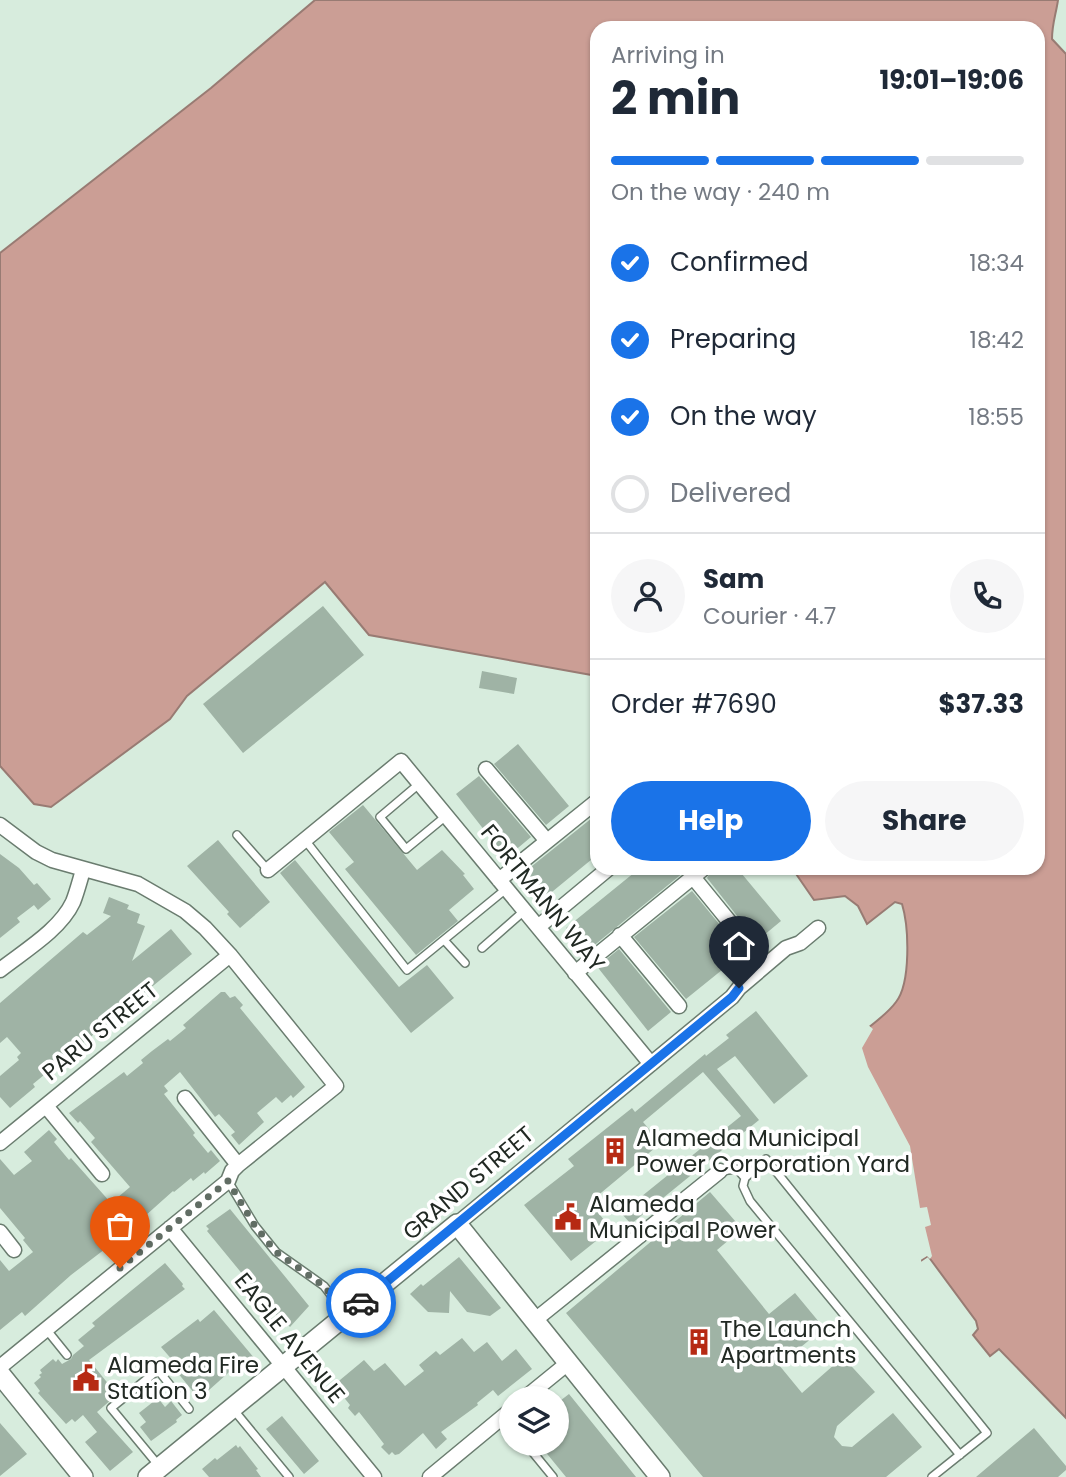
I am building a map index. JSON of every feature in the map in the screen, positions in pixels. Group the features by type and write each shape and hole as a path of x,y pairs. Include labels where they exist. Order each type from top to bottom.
{"street":[{"name":"FORTMANN WAY","path":"305,840 401,761 651,1064"},
{"path":"486,769 547,841"},
{"path":"502,884 547,841 590,807"},
{"path":"0,825 36,852 63,864 138,884 205,928 336,1086 232,1171 228,1181 0,1367"},
{"path":"268,870 305,840"},
{"path":"0,970 65,914 73,902 83,870"},
{"path":"538,928 601,875"},
{"path":"575,973 696,875"},
{"path":"699,875 750,947"},
{"name":"GRAND STREET","path":"154,1472 732,997 786,948 800,943 818,928"},
{"path":"621,935 679,1006"},
{"name":"PARU STREET","path":"0,1143 230,955"},
{"path":"185,1098 239,1165"},
{"path":"46,1106 102,1174"},
{"path":"535,1320 720,1171"},
{"path":"457,1224 660,1477"},
{"name":"EAGLE AVENUE","path":"170,1228 373,1477"},
{"path":"0,1232 14,1250"},
{"path":"540,1386 568,1363"},
{"path":"0,1374 83,1477"},
{"path":"430,1477 499,1424"}],"lane":[{"path":"419,784 380,817 406,849 446,816"},
{"path":"237,835 268,870"},
{"path":"305,840 407,970 444,940 502,884"},
{"path":"482,948 524,911"},
{"path":"444,940 465,963"},
{"path":"932,1477 960,1455 987,1433 766,1159 745,1178 743,1186 750,1201 960,1455"},
{"path":"720,1171 737,1169 745,1178"},
{"path":"228,1181 255,1226 276,1252 324,1286 346,1315"},
{"path":"46,1329 67,1355"},
{"path":"154,1472 111,1408 158,1370 190,1409"},
{"path":"232,1408 289,1477"},
{"path":"536,1456 553,1477"}],"shaded area":[{"path":"315,0 1058,0 1052,39 1066,54 1066,1418 999,1349 990,1356 973,1335 978,1329 976,1321 928,1256 922,1260 908,1178 854,1039 887,1012 901,993 907,954 902,904 895,902 867,924 858,906 845,896 814,900 797,875 1045,875 1045,21 590,21 590,675 369,635 325,582 187,696 170,719 51,807 34,804 0,766 0,253 211,88"}],"pier":[{"path":"867,1024 873,1029 862,1048 868,1067 910,1146 920,1208 927,1207 931,1225 925,1227 932,1256 930,1259 927,1256 919,1261 905,1179 853,1052 851,1038"}],"building":[{"path":"323,606 364,655 243,753 203,704"},
{"path":"482,671 517,678 514,694 479,688"},
{"path":"518,744 569,806 546,825 494,764"},
{"path":"479,776 531,837 506,858 456,794"},
{"path":"363,805 417,870 442,850 465,874 463,875 474,889 449,910 458,921 416,955 345,869 354,862 329,832"},
{"path":"590,820 590,861 547,896 546,894 542,897 522,874"},
{"path":"218,840 270,902 240,928 187,866"},
{"path":"0,854 19,868 34,885 37,883 51,899 38,910 34,905 17,918 20,922 0,938"},
{"path":"295,860 399,987 427,965 454,998 411,1033 280,873"},
{"path":"631,875 680,875 586,952 566,928"},
{"path":"709,875 743,875 781,921 757,941 707,878"},
{"path":"692,891 743,953 686,999 634,937"},
{"path":"109,897 129,905 127,909 140,914 137,923 145,926 132,961 171,929 192,954 33,1084 35,1087 10,1108 0,1097 0,1076 19,1060 17,1057 21,1053 7,1037 0,1043 0,1003 83,932 87,935 111,916 103,913"},
{"path":"619,949 671,1012 648,1031 599,969 598,966"},
{"path":"221,992 225,992 230,998 235,996 243,1005 240,1008 305,1087 293,1098 291,1095 282,1103 276,1097 257,1113 264,1122 239,1145 231,1135 235,1132 219,1114 215,1117 180,1072 164,1086 168,1091 164,1094 208,1153 211,1150 220,1161 205,1174 204,1172 193,1181 191,1178 173,1191 25,1316 22,1312 0,1330 0,1260 9,1271 33,1252 0,1208 0,1159 14,1175 32,1161 24,1152 49,1130 57,1139 54,1142 69,1160 71,1158 111,1203 130,1187 91,1142 95,1138 69,1113 124,1072 127,1076 143,1063 141,1060 152,1051 186,1028 183,1025"},
{"path":"756,1011 808,1076 774,1104 735,1056 717,1069 759,1120 631,1224 621,1213 741,1116 703,1072 643,1122 661,1143 590,1202 611,1229 571,1261 524,1205 574,1166 568,1159 632,1108 635,1112 705,1054 706,1056 729,1038 726,1035"},
{"name":"The Launch Apartments","path":"710,1192 742,1229 717,1250 769,1314 795,1293 824,1328 779,1365 802,1393 843,1357 875,1392 837,1426 834,1437 842,1446 852,1447 893,1413 922,1447 886,1477 703,1477 566,1313"},
{"path":"230,1209 309,1306 290,1327 286,1323 284,1325 207,1231 209,1229 206,1226"},
{"path":"459,1257 501,1308 490,1316 467,1312 450,1291 449,1313 428,1312 410,1294"},
{"path":"165,1263 185,1289 89,1360 119,1393 97,1412 133,1452 110,1471 85,1442 97,1432 83,1415 75,1422 72,1419 66,1424 38,1393 40,1391 34,1383 41,1377 40,1370 53,1359 56,1362 58,1359 62,1364 71,1359 84,1346 78,1340 95,1326 92,1323"},
{"path":"214,1310 255,1359 241,1371 237,1365 199,1399 177,1372 180,1369 161,1347"},
{"path":"462,1338 474,1352 487,1342 502,1361 516,1349 532,1369 511,1386 499,1386 498,1396 493,1390 477,1403 478,1405 441,1432 447,1439 436,1449 423,1433 399,1454 392,1452 389,1455 381,1447 384,1444 359,1412 355,1416 348,1408 350,1405 334,1385 364,1360 374,1371 385,1363 405,1386 424,1371 419,1365 436,1351 440,1355"},
{"path":"569,1394 636,1477 566,1477 549,1456 569,1456"},
{"path":"158,1398 165,1407 171,1401 182,1415 177,1422 151,1441 140,1427 146,1422 139,1413"},
{"path":"282,1416 319,1461 304,1474 266,1429"},
{"path":"0,1423 27,1454 0,1476"},
{"path":"1034,1428 1066,1466 1066,1470 1058,1477 976,1477"},
{"path":"236,1445 238,1448 240,1446 258,1469 256,1470 261,1477 209,1477 202,1469"}],"way so far":[{"path":"120,1268 228,1181 255,1226 276,1252 324,1286 346,1315 361,1303"}],"place":[{"name":"Alameda Municipal Power Corporation Yard","path":"615,1151"},
{"name":"Alameda Municipal Power","path":"568,1217"},
{"name":"The Launch Apartments","path":"699,1342"},
{"name":"Alameda Fire Station 3","path":"86,1378"}],"route":[{"path":"361,1303 732,997 739,988"}]}
